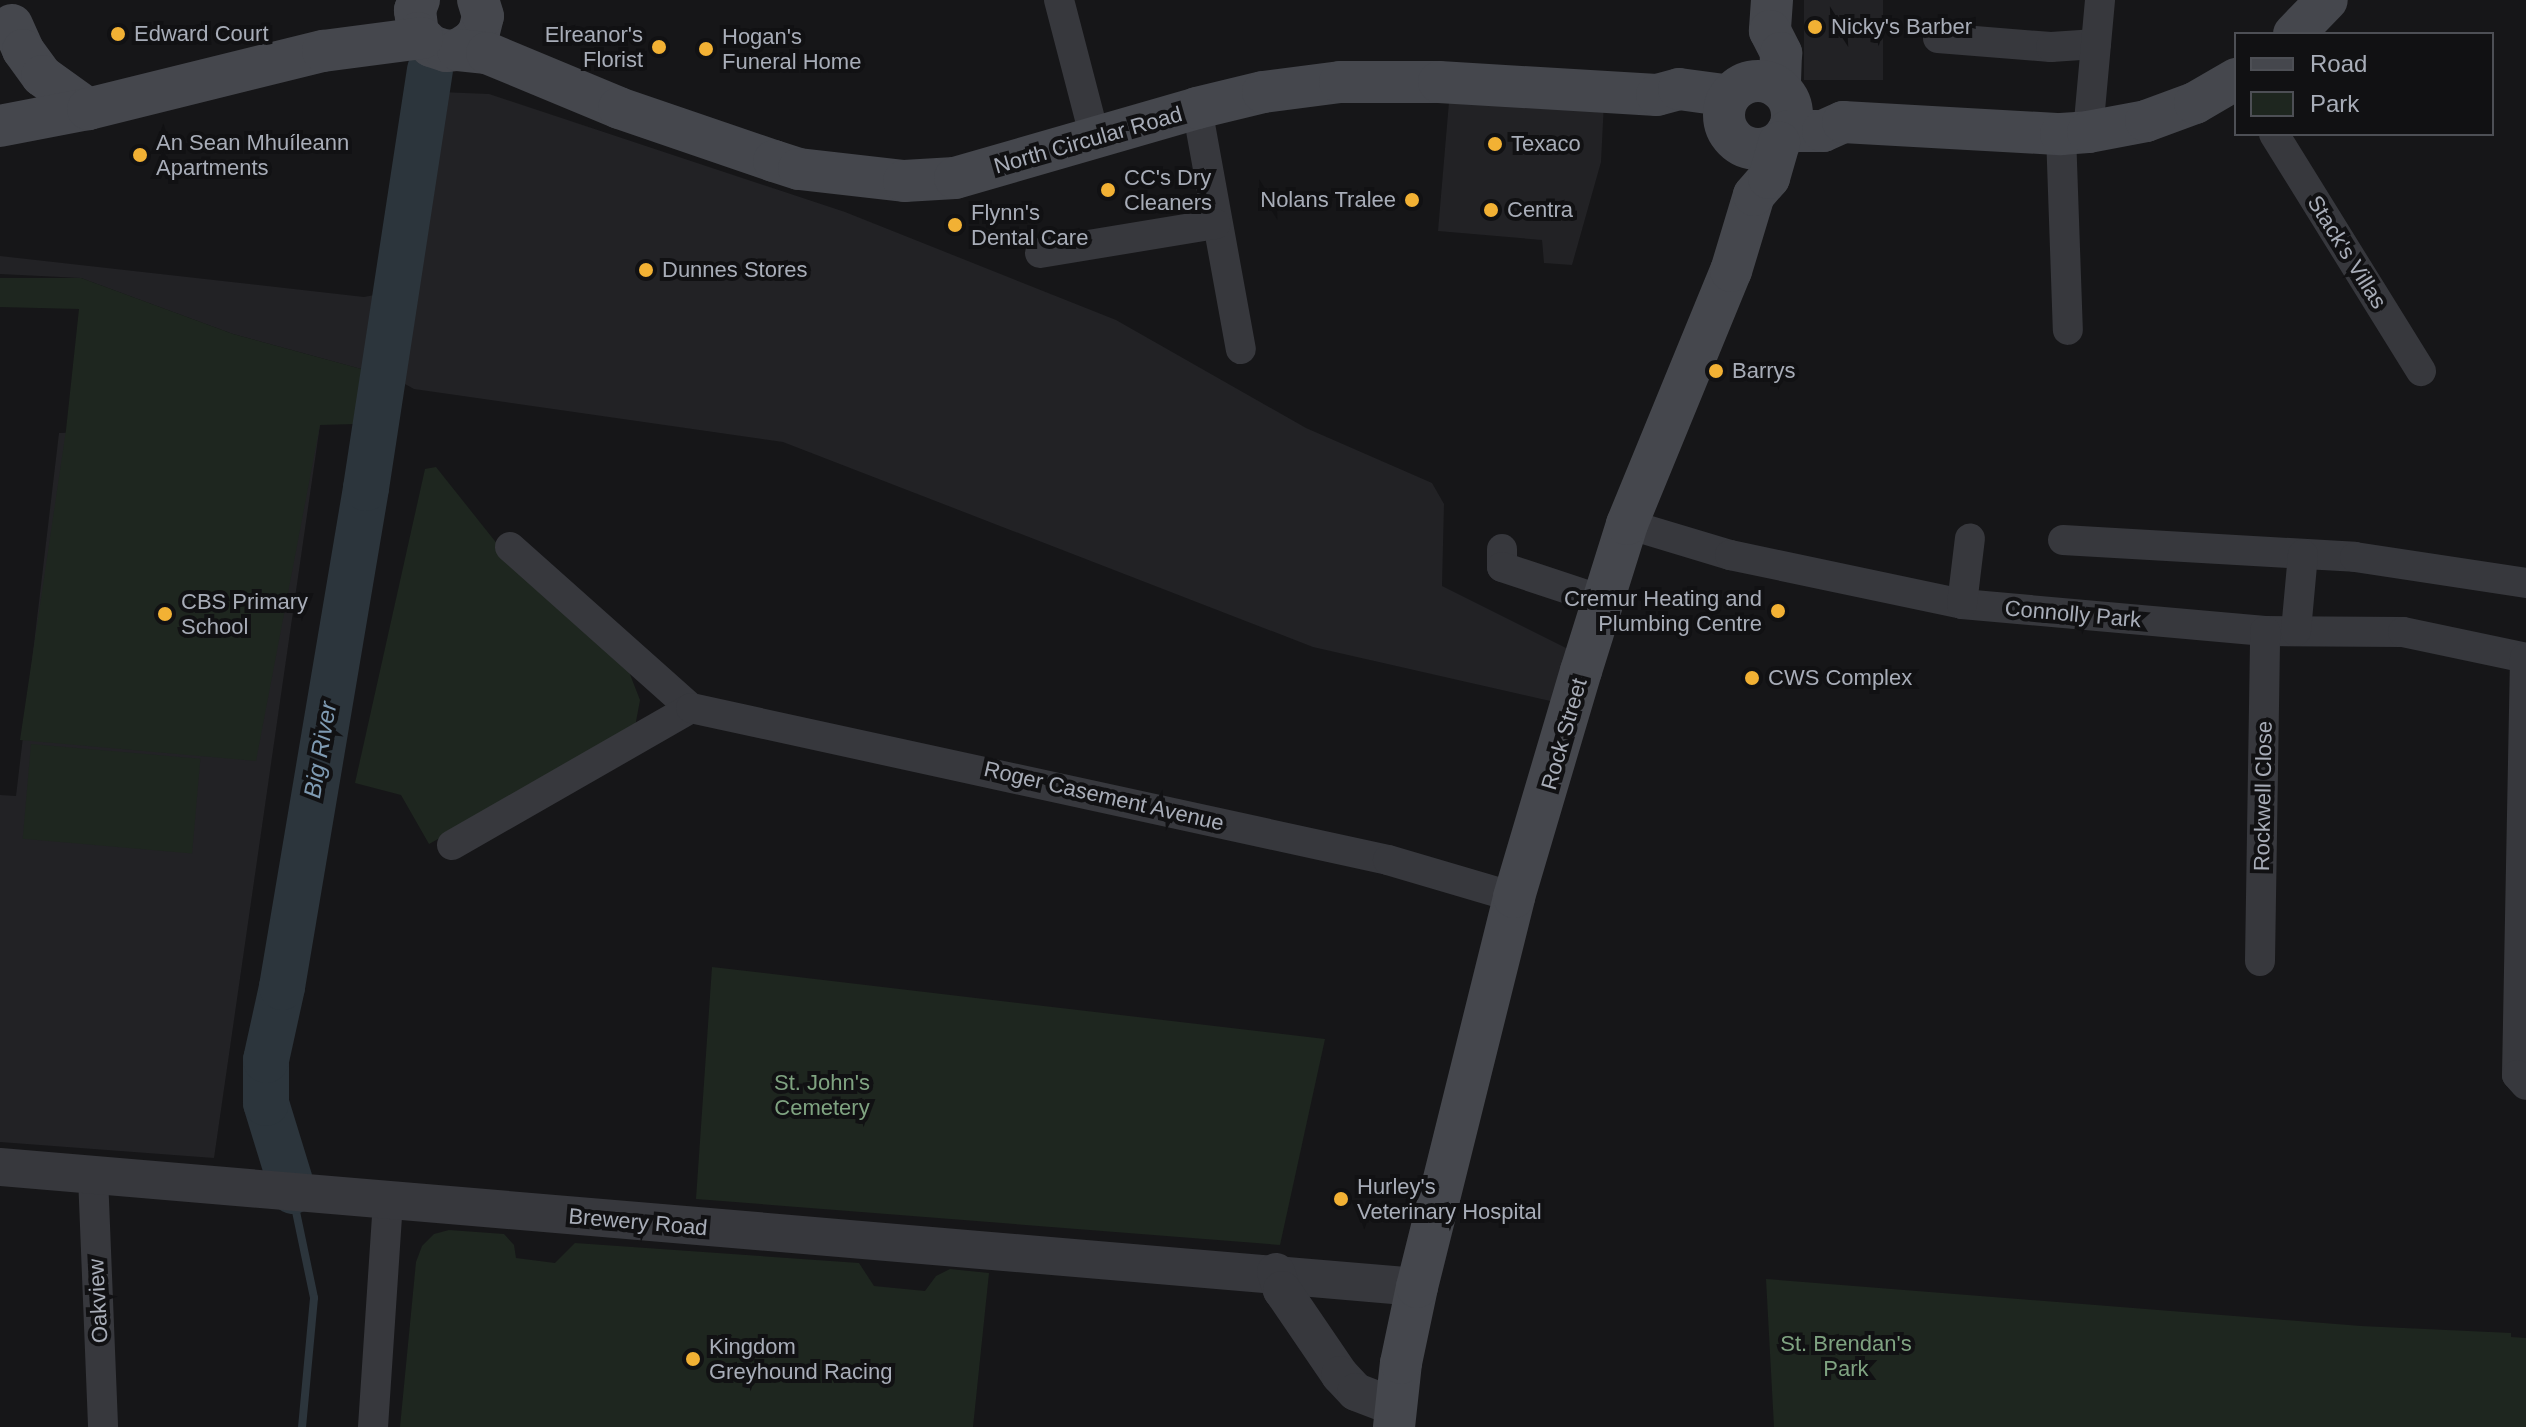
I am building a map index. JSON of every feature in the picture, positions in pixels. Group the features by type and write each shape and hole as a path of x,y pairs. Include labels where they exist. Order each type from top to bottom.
{"main road":[{"path":"2296,32 2327,0"},
{"name":"North Circular Road","path":"480,8 536,72"},
{"path":"428,24 472,41 480,8"},
{"path":"0,65 17,13"},
{"path":"17,13 23,50 42,76 88,109"},
{"name":"Rock Street","path":"1395,1417 1417,1287 1514,897 1627,524 1731,271 1754,195 1769,178 1760,114 1781,53 1771,16"},
{"name":"North Circular Road","path":"0,126 88,109 428,24 487,53 619,108 774,161 799,169 904,181 955,178 1197,108 1263,92 1340,82 1439,82 1657,95 1676,110 1826,113 1843,122 2075,133 2146,121 2195,103 2234,80"}],"street":[{"path":"1059,0 1095,138"},
{"path":"2068,330 2075,133 2096,44 2100,0"},
{"path":"1938,38 2051,47 2096,44"},
{"path":"1197,108 1241,349"},
{"name":"Stack's Villas","path":"2275,136 2421,371"},
{"path":"1040,253 1216,224"},
{"name":"Connolly Park","path":"1627,524 1730,555 1962,604 2265,631 2403,632 2526,658 2517,1075 2526,1085"},
{"path":"1962,604 1970,538"},
{"path":"2063,540 2355,557 2526,583"},
{"name":"Roger Casement Avenue","path":"510,547 691,708 1388,860 1514,897"},
{"path":"1502,549 1502,567 1604,601"},
{"path":"2296,631 2303,554"},
{"name":"Rockwell Close","path":"2260,961 2265,631"},
{"path":"452,845 691,708"},
{"name":"Brewery Road","path":"0,1167 767,1234 1276,1272 1417,1287"},
{"name":"Oakview","path":"93,1176 103,1427"},
{"path":"373,1427 388,1200"},
{"path":"1276,1272 1282,1290 1340,1375 1356,1392 1395,1417"}],"shaded area":[{"path":"1804,0 1883,0 1883,80 1804,80"},
{"path":"440,92 489,94 845,212 1116,320 1306,428 1432,483 1444,504 1442,586 1574,652 1559,703 1313,647 783,442 414,389 394,378 233,334 81,278 0,274 0,256 364,297 395,291 413,280"},
{"path":"1449,102 1604,102 1601,162 1572,265 1544,263 1542,240 1438,231"},
{"name":"CBS Primary School","path":"320,425 214,1158 0,1142 0,795 16,796 59,433"}],"green space":[{"path":"0,278 81,278 233,334 365,370 355,424 320,425 256,761 20,740 66,430 79,309 0,307"},
{"path":"436,467 506,555 624,659 640,700 635,727 613,743 429,844 401,795 355,783 425,469"},
{"path":"31,744 200,759 192,853 23,839"},
{"name":"St. John's Cemetery","path":"712,967 1325,1039 1280,1245 696,1199"},
{"name":"Kingdom Greyhound Racing","path":"449,1230 504,1234 514,1245 516,1258 555,1263 575,1243 859,1263 874,1286 925,1291 936,1276 950,1269 989,1273 973,1427 400,1427 416,1262 422,1246 434,1234"},
{"name":"St. Brendan's Park","path":"1766,1279 2361,1326 2511,1333 2511,1337 2526,1338 2526,1427 1774,1427"}],"waterway":[{"name":"Big River","path":"293,1191 266,1103 266,1060 282,987 366,488 430,70"},
{"name":"Big River","path":"294,1202 314,1298 302,1427"}],"place":[{"name":"Nicky's Barber","path":"1815,27"},
{"name":"Edward Court","path":"118,34"},
{"name":"Elreanor's Florist","path":"659,47"},
{"name":"Hogan's Funeral Home","path":"706,49"},
{"name":"Texaco","path":"1495,144"},
{"name":"An Sean Mhuíleann Apartments","path":"140,155"},
{"name":"CC's Dry Cleaners","path":"1108,190"},
{"name":"Nolans Tralee","path":"1412,200"},
{"name":"Centra","path":"1491,210"},
{"name":"Flynn's Dental Care","path":"955,225"},
{"name":"Dunnes Stores","path":"646,270"},
{"name":"Barrys","path":"1716,371"},
{"name":"Cremur Heating and Plumbing Centre","path":"1778,611"},
{"name":"CBS Primary School","path":"165,614"},
{"name":"CWS Complex","path":"1752,678"},
{"name":"Hurley's Veterinary Hospital","path":"1341,1199"},
{"name":"Kingdom Greyhound Racing","path":"693,1359"}]}
